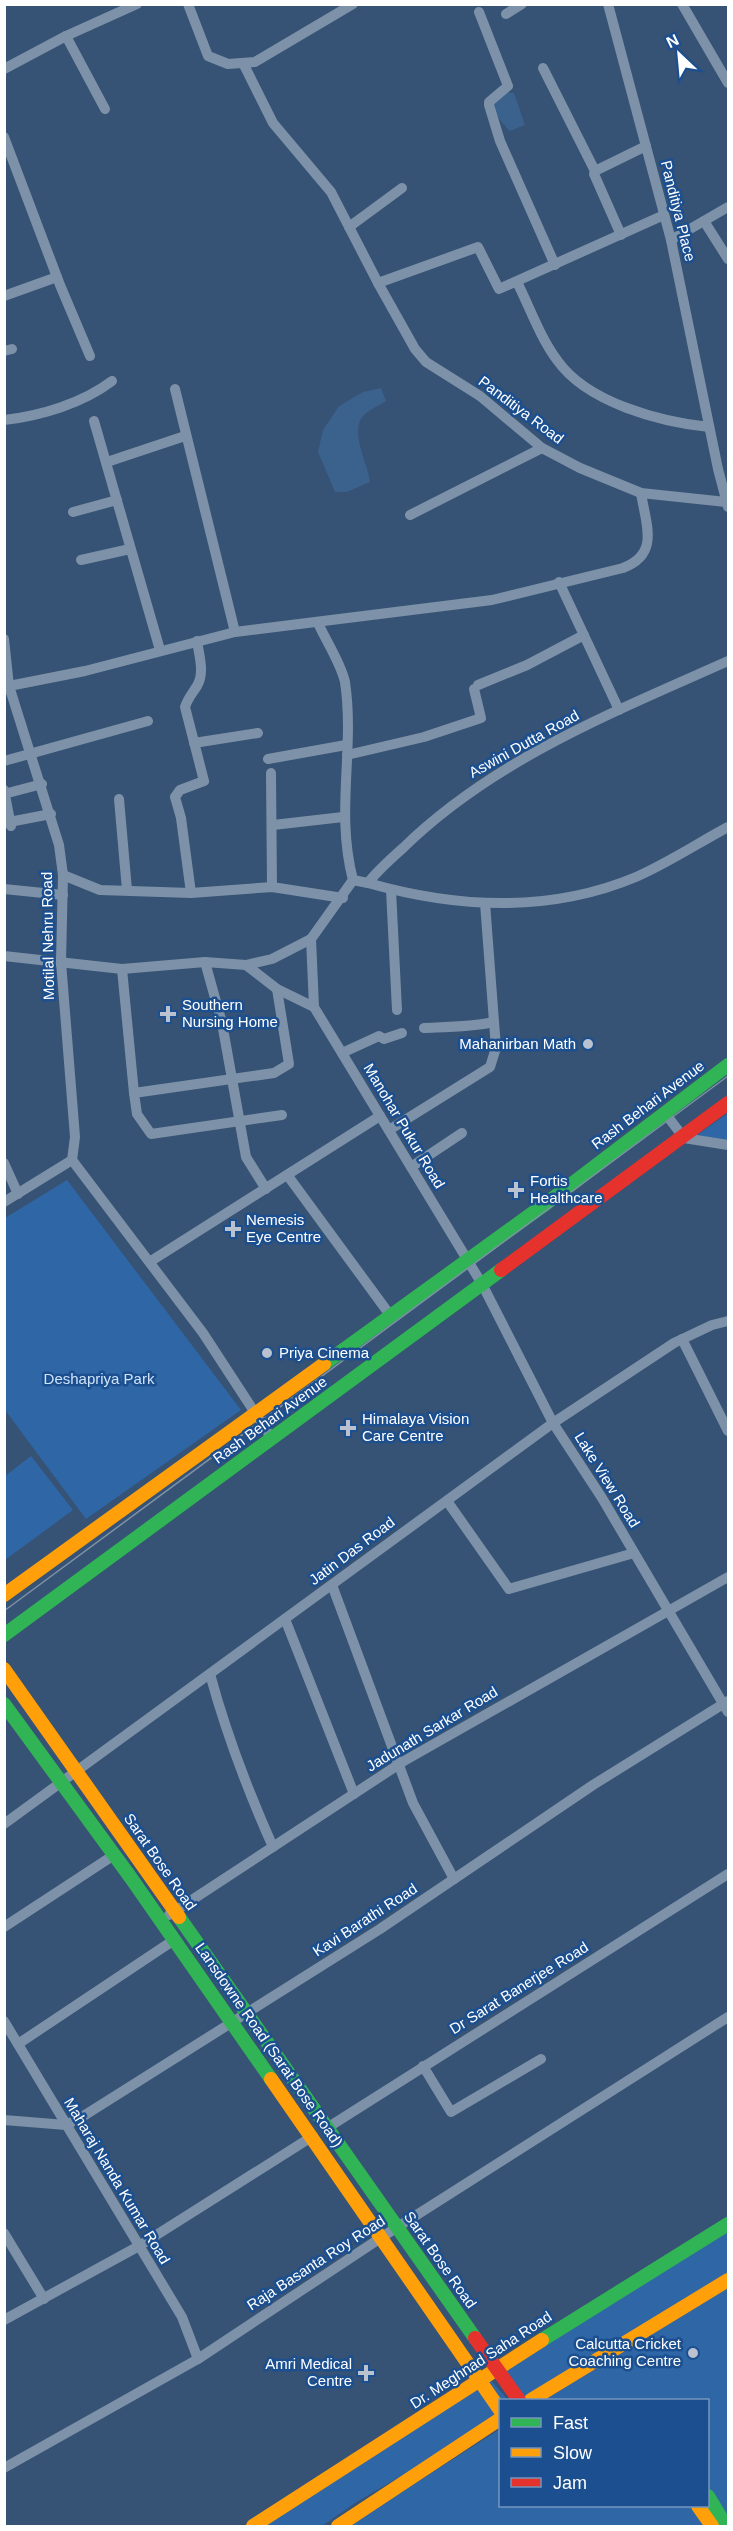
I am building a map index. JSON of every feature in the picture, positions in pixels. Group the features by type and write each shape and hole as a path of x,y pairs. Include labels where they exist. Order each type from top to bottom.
{"main road":[{"name":"Rash Behari Avenue","path":"4,1595 467,1261 729,1065"},
{"name":"Rash Behari Avenue","path":"4,1635 729,1103"},
{"name":"Sarat Bose Road","path":"4,1670 518,2399"},
{"name":"Lansdowne Road (Sarat Bose Road)","path":"4,1704 64,1781 160,1921 233,2021 499,2407"},
{"name":"Dr. Meghnad Saha Road","path":"253,2526 479,2379 729,2224"},
{"path":"533,2399 729,2280"},
{"path":"338,2526 499,2420"},
{"path":"709,2498 726,2526"},
{"path":"699,2507 712,2526"}],"street":[{"path":"4,69 66,36 137,4"},
{"path":"188,4 208,56 228,64 255,62 353,4"},
{"path":"506,14 522,4"},
{"name":"Panditiya Place","path":"608,4 671,240 727,505"},
{"path":"681,4 729,83"},
{"path":"479,12 508,86 489,102 489,105 500,141 555,265"},
{"path":"66,36 105,109"},
{"name":"Panditiya Road","path":"243,63 273,123 331,192 378,284 415,349 426,363 487,401 542,448 580,468 641,493 727,505"},
{"path":"543,68 595,171 621,235"},
{"path":"4,137 57,277 90,356"},
{"path":"595,171 646,146"},
{"path":"349,227 402,188"},
{"path":"671,240 729,207"},
{"path":"378,284 478,247 499,289 664,215"},
{"path":"705,221 729,259"},
{"path":"4,296 57,277"},
{"path":"517,282 558,363 584,384 610,401 643,415 670,423 709,427"},
{"path":"4,420 22,418 89,396 112,381"},
{"path":"175,389 236,632"},
{"path":"94,421 160,650"},
{"path":"107,462 186,436"},
{"path":"410,515 542,448"},
{"path":"7,688 236,632 492,600 637,562 645,553 648,537 641,493"},
{"path":"74,512 117,500"},
{"path":"81,560 130,549"},
{"path":"558,582 619,710"},
{"path":"4,956 122,969 205,963 246,965 272,959 311,939 343,898 353,880 346,852 343,817 347,750 344,681 318,623"},
{"path":"268,759 347,750 424,737 481,718 476,687 527,665 584,635"},
{"path":"190,893 181,818 175,796 180,790 204,781 185,707 189,695 197,686 202,675 197,641"},
{"name":"Motilal Nehru Road","path":"5,644 7,688 32,753 51,814 59,845 63,875 61,962 75,1137 72,1160"},
{"name":"Aswini Dutta Road","path":"368,883 430,821 490,776 573,731 729,661"},
{"path":"4,761 148,721"},
{"path":"194,743 258,733"},
{"path":"271,773 272,887"},
{"path":"42,784 5,792 8,824 51,814"},
{"path":"119,799 127,890"},
{"path":"273,825 343,817"},
{"path":"353,880 391,890 484,903 563,899 638,876 729,827"},
{"path":"63,875 100,890 190,893 272,887 343,898"},
{"path":"4,890 63,896"},
{"path":"391,890 397,1010"},
{"path":"389,1130 490,1067 496,1048 484,903"},
{"path":"246,965 277,989 314,1007 311,939"},
{"path":"205,963 222,1023 246,1157 266,1190"},
{"path":"122,969 137,1114 151,1134 282,1115"},
{"path":"134,1093 274,1073 289,1064 277,989"},
{"name":"Manohar Pukur Road","path":"314,1007 467,1261"},
{"path":"424,1028 465,1024 473,1026 494,1022"},
{"path":"342,1053 379,1036 384,1039 402,1033"},
{"path":"665,1113 684,1138 729,1145"},
{"path":"151,1262 380,1116"},
{"path":"411,1167 462,1133"},
{"path":"4,1202 72,1160 203,1333 272,1439"},
{"path":"4,1163 18,1194"},
{"path":"288,1176 390,1315"},
{"name":"Lake View Road","path":"467,1261 482,1284 553,1423 727,1705"},
{"name":"Jatin Das Road","path":"4,1824 553,1423 682,1339 729,1321"},
{"path":"682,1339 729,1431"},
{"path":"447,1500 509,1589 634,1552"},
{"name":"Jadunath Sarkar Road","path":"160,1921 397,1766 562,1669 670,1612 729,1577"},
{"path":"332,1585 397,1766 435,1848 454,1879"},
{"path":"285,1619 354,1794"},
{"path":"210,1674 221,1716 254,1804 273,1846"},
{"name":"Kavi Barathi Road","path":"66,2125 454,1879 593,1785 727,1705"},
{"path":"4,1927 114,1855"},
{"name":"Dr Sarat Banerjee Road","path":"327,2128 729,1874"},
{"path":"18,2044 174,1940"},
{"name":"Raja Basanta Roy Road","path":"4,2468 198,2359 382,2237 729,2017"},
{"name":"Maharaj Nanda Kumar Road","path":"4,2021 182,2317 198,2359"},
{"path":"423,2066 451,2112 540,2059"},
{"path":"4,2120 66,2125"},
{"path":"4,2320 139,2246 313,2136"},
{"path":"4,2233 44,2299"}],"green space":[{"path":"728,1113 728,1141 697,1135"},
{"name":"Deshapriya Park","path":"67,1180 241,1410 86,1519 5,1410 5,1218"},
{"path":"31,1456 73,1510 5,1560 5,1476"},
{"path":"728,2232 728,2278 530,2399 496,2373"},
{"path":"728,2284 728,2526 349,2526 499,2430 499,2507 709,2507 709,2399 547,2399"},
{"path":"488,2377 507,2399 499,2399 499,2419 355,2503 322,2526 260,2526"}],"shaded area":[{"path":"502,92 514,93 525,125 510,131 498,118 492,101"},
{"path":"381,388 386,401 365,415 358,428 370,482 347,492 335,492 318,452 323,430 339,406 363,392"}],"tram line":[{"path":"4,1611 728,1076"}],"traffic: fast":[{"path":"324,1364 548,1202 728,1065"},
{"path":"4,1635 501,1270"},
{"path":"4,1704 131,1878 271,2079"},
{"path":"179,1917 475,2338"},
{"path":"542,2340 728,2224"},
{"path":"709,2498 726,2526"}],"traffic: slow":[{"path":"4,1595 324,1364"},
{"path":"4,1669 179,1917"},
{"path":"271,2079 499,2409"},
{"path":"533,2399 728,2280"},
{"path":"253,2526 542,2340"},
{"path":"338,2526 499,2420"},
{"path":"699,2507 712,2526"}],"traffic: jam":[{"path":"501,1270 728,1103"},
{"path":"475,2338 518,2399"}],"place":[{"name":"Southern Nursing Home","path":"168,1014"},
{"name":"Mahanirban Math","path":"588,1044"},
{"name":"Fortis Healthcare","path":"516,1190"},
{"name":"Nemesis Eye Centre","path":"233,1229"},
{"name":"Priya Cinema","path":"267,1353"},
{"name":"Himalaya Vision Care Centre","path":"348,1428"},
{"name":"Calcutta Cricket Coaching Centre","path":"693,2353"},
{"name":"Amri Medical Centre","path":"366,2373"}]}
